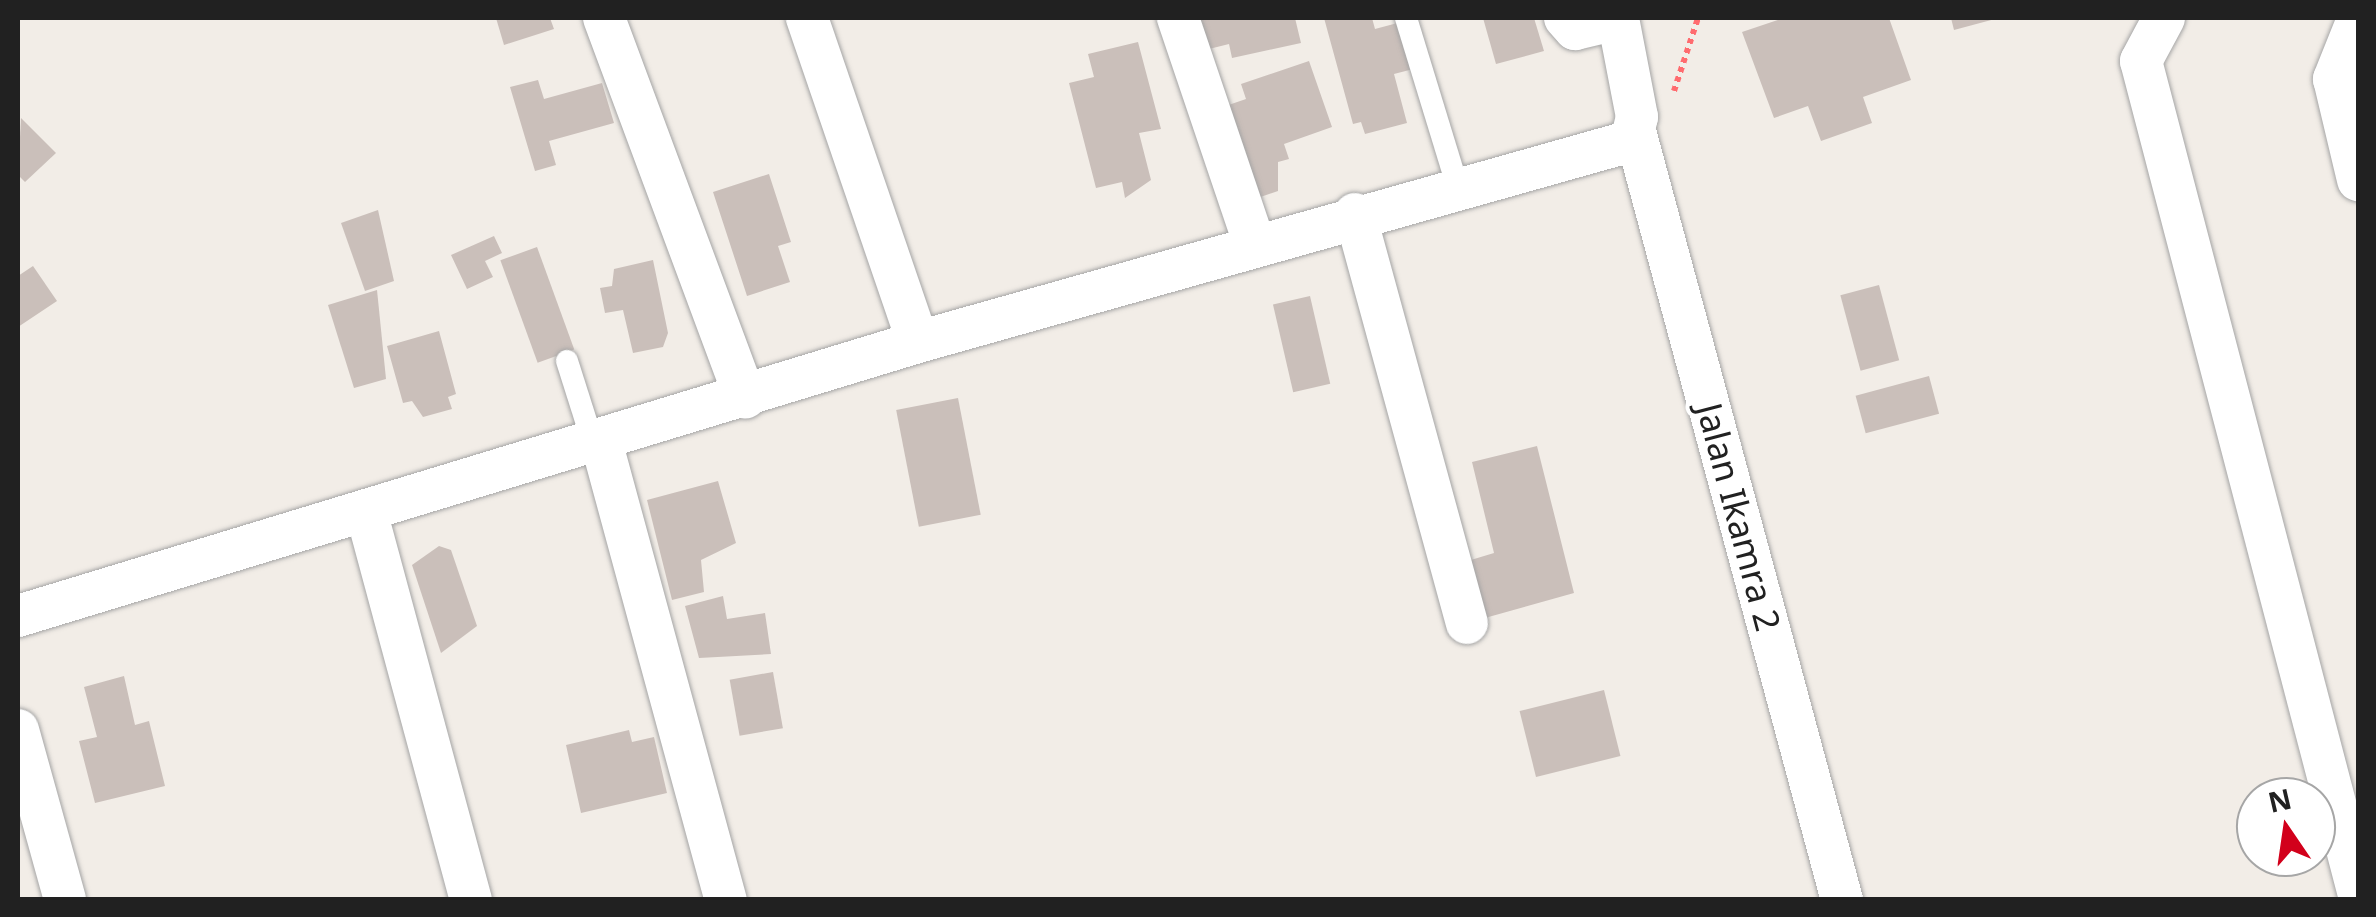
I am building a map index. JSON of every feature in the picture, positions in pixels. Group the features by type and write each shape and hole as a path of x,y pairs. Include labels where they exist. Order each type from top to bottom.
{"street":[{"path":"604,18 745,398"},
{"path":"807,18 918,342"},
{"path":"1178,18 1255,245"},
{"path":"1565,18 1575,29 1618,18"},
{"name":"Jalan Ikamra 2","path":"1618,18 1636,134 1842,900"},
{"path":"2164,18 2141,61 2358,891"},
{"path":"2358,19 2334,79 2358,180"},
{"path":"18,616 745,398 918,342 1636,134"},
{"path":"1355,214 1467,623"},
{"path":"597,442 726,900"},
{"path":"366,512 471,900"},
{"path":"18,730 65,900"}],"lane":[{"path":"1406,18 1458,188"},
{"path":"566,361 597,442"}],"building":[{"path":"496,18 550,18 554,29 504,45"},
{"path":"1198,18 1295,18 1301,43 1232,58 1229,44 1205,50"},
{"path":"1324,18 1372,18 1375,29 1405,21 1417,68 1394,74 1407,123 1365,134 1361,122 1353,124"},
{"path":"1483,18 1534,18 1544,51 1496,64"},
{"path":"1784,18 1889,18 1911,80 1863,97 1872,123 1821,141 1808,106 1774,118 1742,32"},
{"path":"1951,18 1995,18 1995,19 1954,30"},
{"path":"1138,42 1161,129 1139,133 1151,180 1125,198 1122,182 1096,188 1069,83 1094,77 1088,54"},
{"path":"1309,61 1332,127 1284,144 1289,159 1278,162 1278,191 1240,204 1208,112 1246,99 1241,84"},
{"path":"538,80 544,99 602,83 614,123 549,141 556,165 535,171 510,87"},
{"path":"21,118 56,153 25,182 18,175"},
{"path":"769,174 791,242 778,246 790,282 747,296 713,192"},
{"path":"378,210 394,281 365,291 341,223"},
{"path":"494,236 502,253 485,261 493,277 467,289 451,255"},
{"path":"537,247 574,349 538,363 500,260"},
{"path":"653,260 668,333 663,347 633,353 623,310 605,313 600,288 612,286 614,269"},
{"path":"33,266 57,301 18,327 18,276"},
{"path":"1879,285 1899,360 1861,371 1840,295"},
{"path":"377,290 386,379 354,388 328,305"},
{"path":"1310,296 1330,384 1293,392 1273,305"},
{"path":"439,331 456,394 448,397 452,409 423,417 412,401 403,403 387,346"},
{"path":"1929,376 1939,414 1866,433 1856,396"},
{"path":"958,398 981,515 919,527 896,410"},
{"path":"1537,446 1574,593 1467,623 1451,566 1494,553 1472,462"},
{"path":"718,481 736,543 701,560 704,592 672,600 647,500"},
{"path":"439,546 451,550 477,626 441,653 412,565"},
{"path":"723,596 727,619 765,613 771,654 699,658 685,606"},
{"path":"773,672 783,728 740,736 730,680"},
{"path":"124,676 135,725 149,721 165,786 95,803 79,741 97,737 84,687"},
{"path":"1604,690 1620,756 1536,777 1520,711"},
{"path":"629,730 632,742 654,737 667,793 581,813 566,745"}]}
